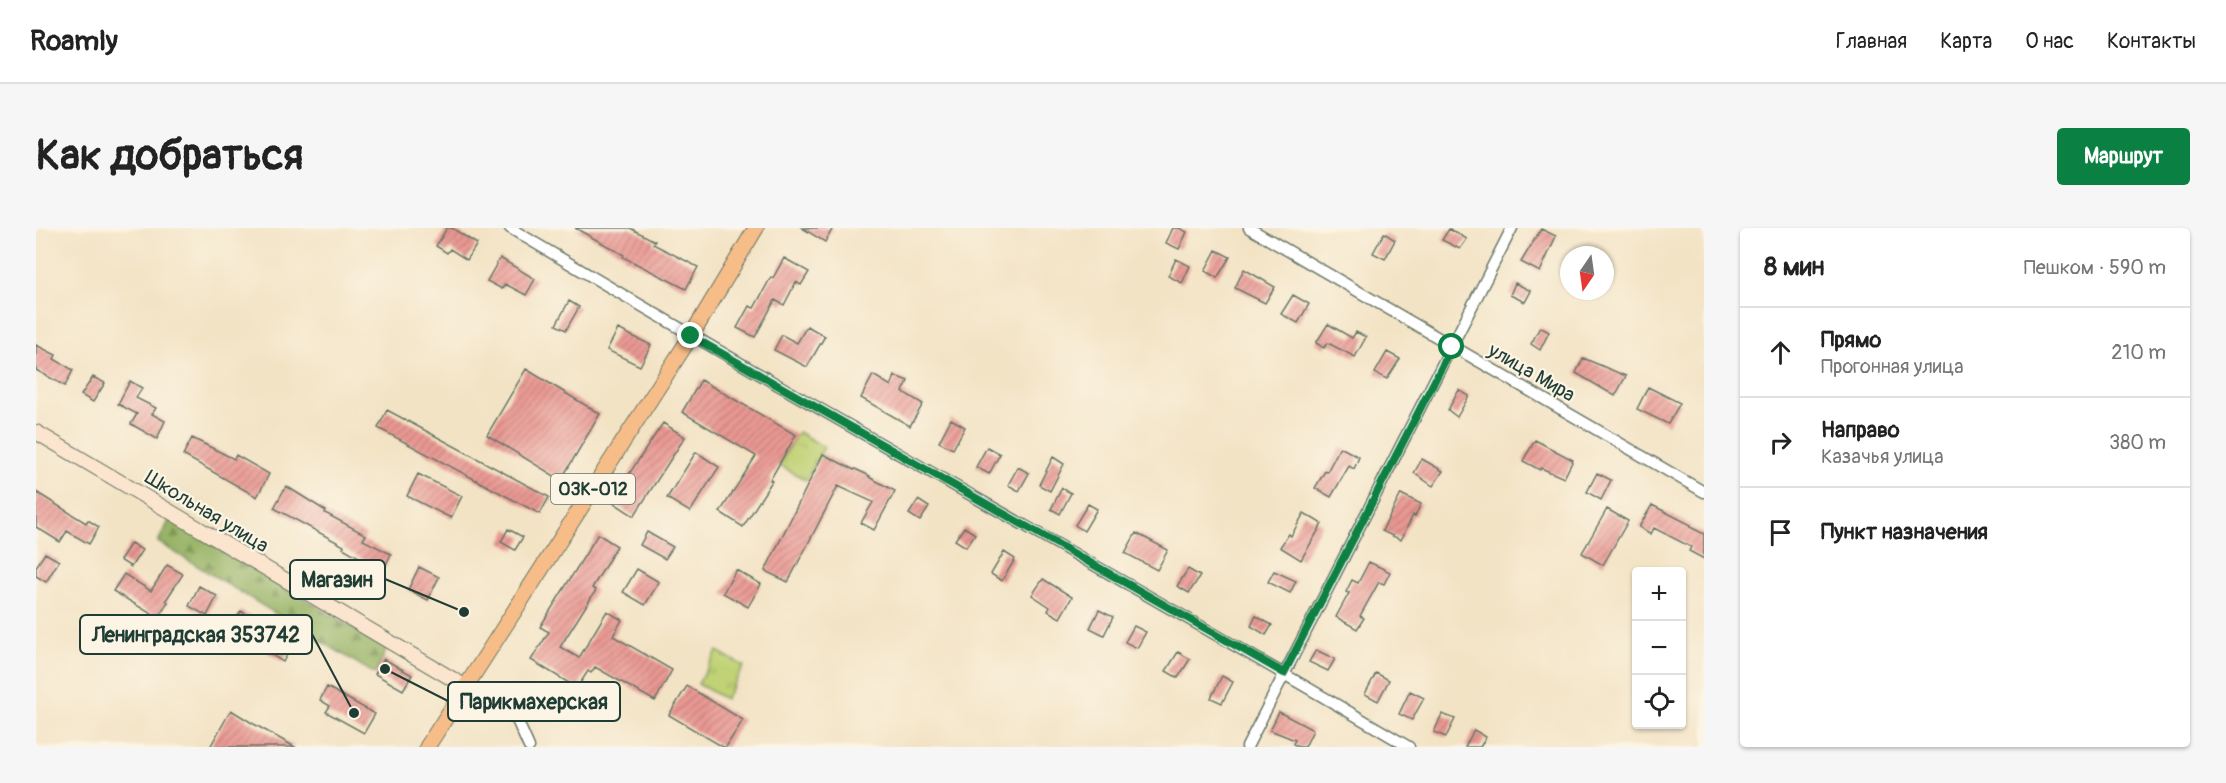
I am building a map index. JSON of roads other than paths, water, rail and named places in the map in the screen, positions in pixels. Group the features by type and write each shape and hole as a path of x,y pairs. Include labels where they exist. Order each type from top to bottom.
{"main road":[{"name":"03К-012","path":"427,747 691,336 756,228"}],"street":[{"path":"510,228 691,336 1284,673 1409,747"},
{"name":"улица Мира","path":"1249,228 1704,492"},
{"path":"1246,747 1512,228"},
{"name":"Школьная улица","path":"36,432 517,720 529,747"}],"place":[{"name":"Магазин","path":"464,612"},
{"name":"Парикмахерская","path":"385,669"},
{"name":"Ленинградская 353742","path":"354,713"}]}
